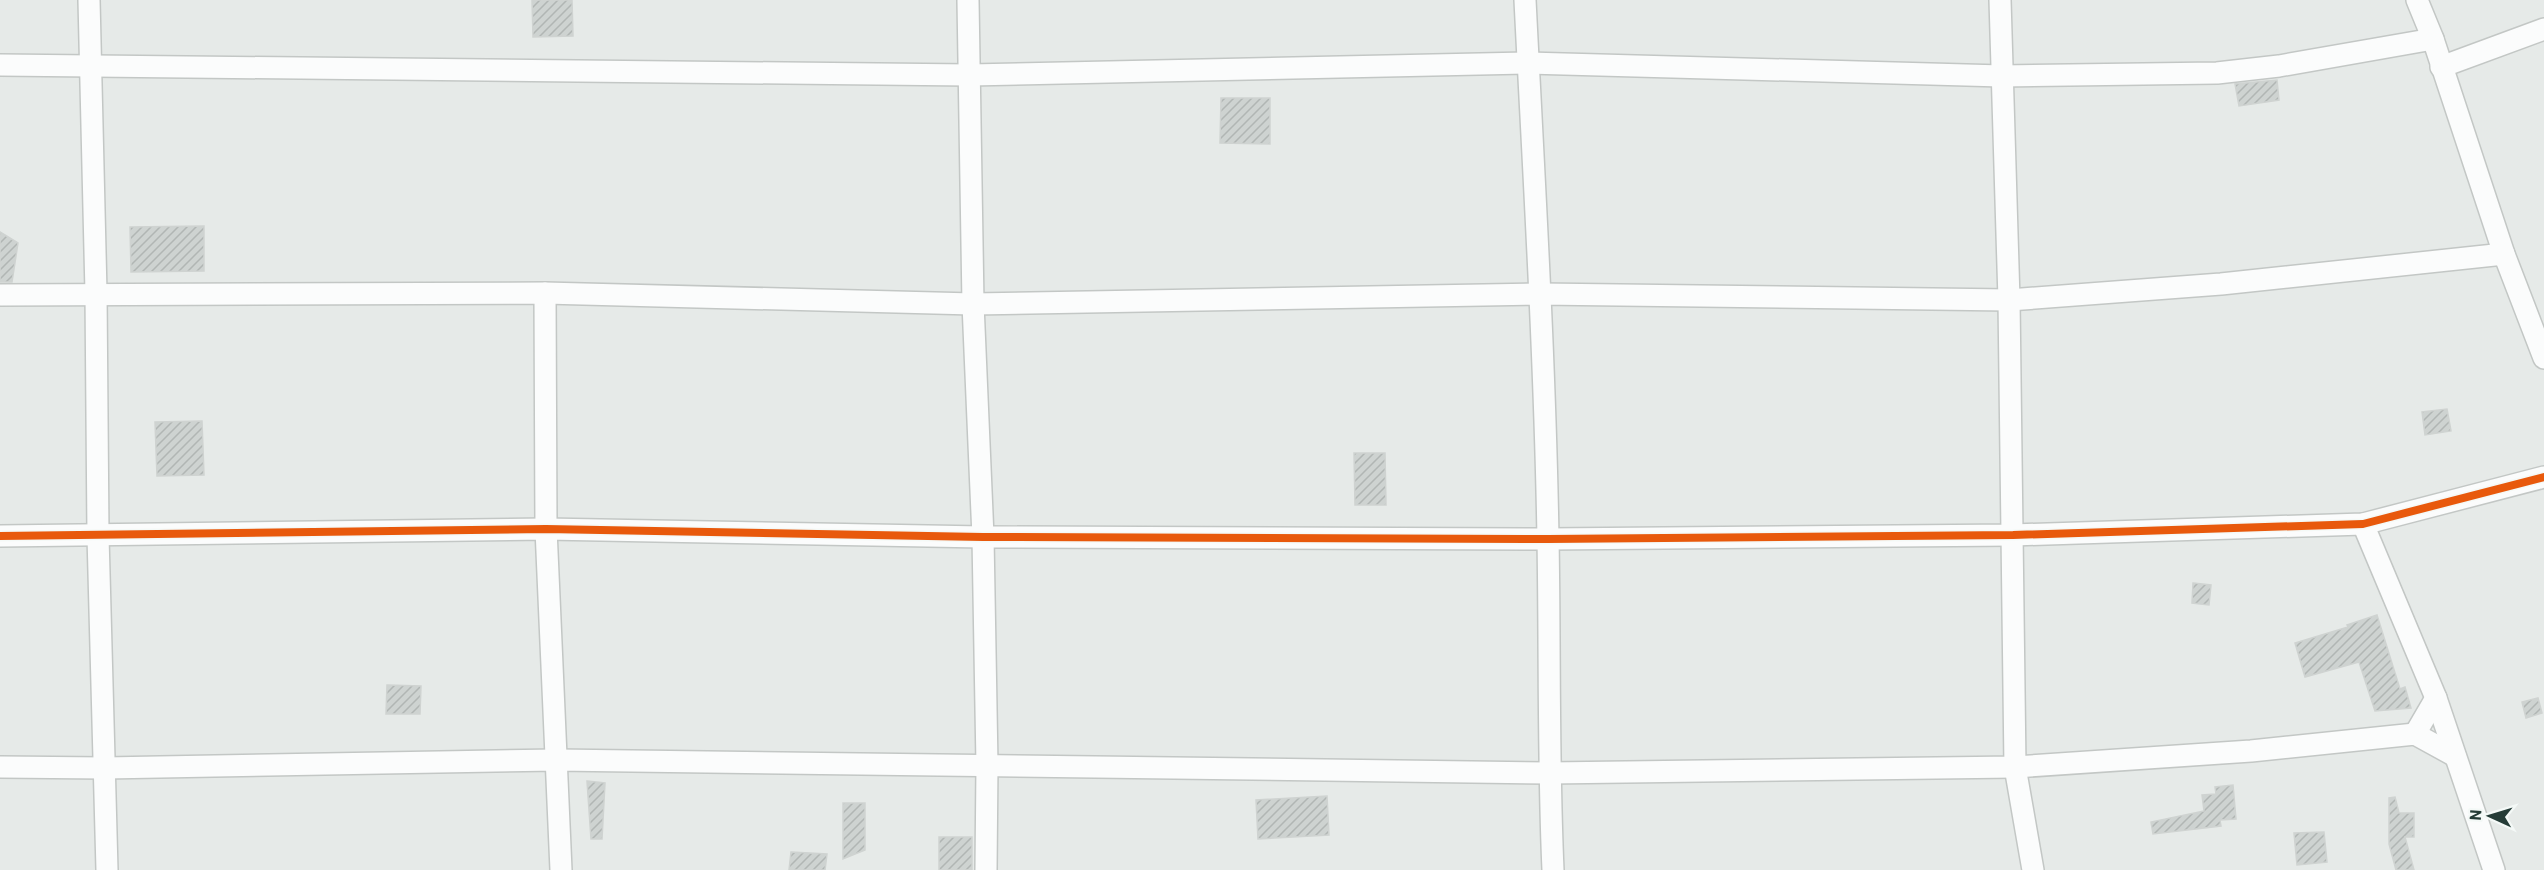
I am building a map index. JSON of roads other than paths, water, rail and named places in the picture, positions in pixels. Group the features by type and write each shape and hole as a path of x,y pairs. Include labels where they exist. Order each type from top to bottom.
{"street":[{"path":"89,0 96,293 98,536 107,870"},
{"path":"968,0 973,304 983,537 987,765 986,870"},
{"path":"1525,0 1540,294 1548,539 1549,772 1553,870"},
{"path":"2000,0 2009,300 2015,767 2033,870"},
{"path":"2417,0 2433,39 2504,254 2544,358"},
{"path":"2441,67 2544,29"},
{"path":"0,65 90,64 970,75 1528,63 2002,76 2217,73 2279,66 2433,39"},
{"path":"0,296 96,293 545,293 973,304 1540,294 2009,300 2221,284 2504,254"},
{"path":"545,293 546,529 561,870"},
{"path":"0,536 546,529 983,537 1548,539 2013,535 2363,524 2544,477"},
{"path":"2363,524 2436,698 2494,870"},
{"path":"2415,734 2436,698"},
{"path":"0,767 105,768 556,760 1549,772 2015,767 2251,751 2415,734 2455,756"}]}
